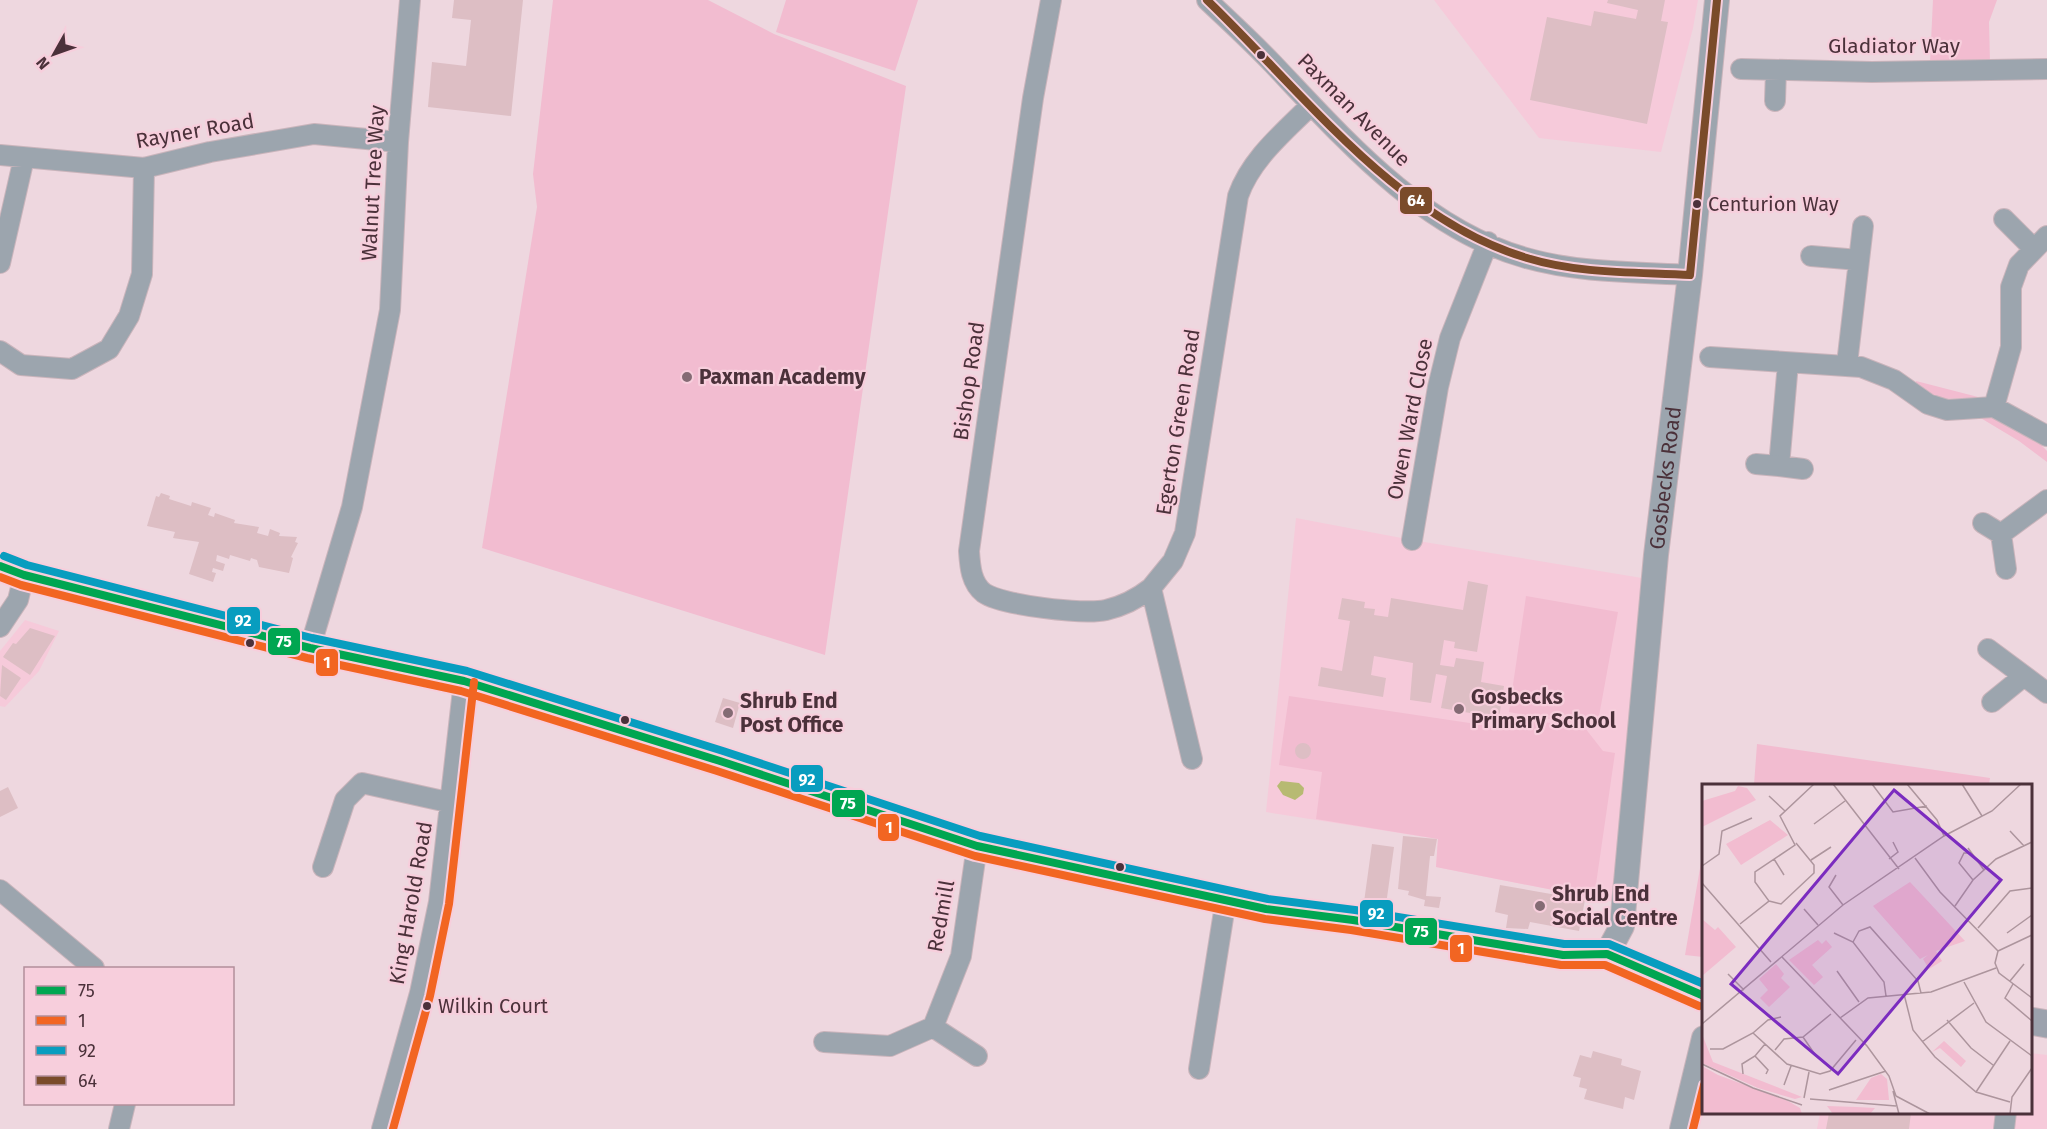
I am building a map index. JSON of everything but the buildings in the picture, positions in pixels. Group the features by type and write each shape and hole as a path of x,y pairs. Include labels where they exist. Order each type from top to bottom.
{"main road":[{"path":"12,571 310,648 464,681 720,761 977,846 1266,909 1353,920 1563,955 1607,954 1702,996"},
{"path":"2032,1021 2047,1024"}],"street":[{"name":"Walnut Tree Way","path":"310,648 352,507 390,310 398,142 410,0"},
{"name":"Bishop Road","path":"1052,0 1031,110 969,551 970,566 975,581 983,592 997,599 1051,609 1104,610 1135,601 1151,588"},
{"name":"Gosbecks Road","path":"1607,954 1622,926 1657,544 1690,275 1717,0"},
{"name":"Paxman Avenue","path":"1210,1 1272,63 1310,106 1392,183 1423,207 1460,230 1525,258 1559,265 1690,275"},
{"name":"Gladiator Way","path":"1741,69 1872,72 2047,69"},
{"path":"1775,101 1776,70"},
{"name":"Egerton Green Road","path":"1151,588 1173,561 1185,533 1238,196 1244,179 1254,163 1310,106"},
{"name":"Rayner Road","path":"0,155 144,168 210,152 314,134 398,142"},
{"path":"0,263 24,158"},
{"path":"0,351 21,365 72,369 109,348 129,316 142,273 144,168"},
{"path":"1994,407 2011,347 2011,287 2019,265 2041,242 2004,219"},
{"path":"1847,364 1863,226"},
{"name":"Owen Ward Close","path":"1412,540 1438,387 1450,338 1488,242"},
{"path":"1810,256 1859,260"},
{"path":"1710,357 1788,363 1847,364 1877,371 1928,404 1947,410 1994,407 2047,436"},
{"path":"1779,466 1788,363"},
{"path":"1756,464 1803,469"},
{"path":"2001,534 2047,500"},
{"path":"1983,523 2001,534"},
{"path":"2001,534 2006,569"},
{"path":"0,627 18,600 12,571"},
{"path":"1151,588 1192,759"},
{"path":"1988,649 2047,693"},
{"path":"1992,702 2024,676"},
{"name":"King Harold Road","path":"382,1129 420,993 440,902 453,803 464,681"},
{"path":"323,867 345,800 362,783 453,803"},
{"name":"Redmill","path":"933,1026 961,956 977,846"},
{"path":"0,890 92,967"},
{"path":"1199,1069 1226,899"},
{"path":"824,1042 890,1046 933,1026 977,1056"},
{"path":"1682,1129 1702,1046"},
{"path":"119,1129 125,1105"},
{"path":"2004,1129 2006,1114"}],"shaded area":[{"name":"Paxman Academy","path":"553,0 708,0 774,34 906,86 825,655 482,548 537,207 533,174"},
{"path":"786,0 918,0 895,71 776,32"},
{"path":"1434,0 1698,0 1661,152 1539,138"},
{"path":"1933,0 1997,0 1989,22 1990,62 1930,62"},
{"path":"1916,381 1982,398 1939,399 1917,387"},
{"path":"1990,416 2021,429 2035,439 2047,451 2047,462 2019,441 1979,417"},
{"name":"Gosbecks Primary School","path":"1296,518 1412,540 1654,580 1624,904 1436,867 1438,839 1266,812"},
{"path":"1526,596 1618,612 1597,727 1509,712"},
{"path":"25,620 59,631 39,671 5,707 0,706 0,651"},
{"path":"1289,696 1503,728 1522,719 1585,728 1603,751 1615,753 1594,898 1436,867 1438,839 1316,819 1322,772 1279,765"},
{"path":"1757,744 1990,778 1989,784 1754,784"},
{"path":"1281,781 1299,783 1304,788 1303,794 1295,800 1283,795 1277,786"},
{"path":"1702,857 1702,957 1685,955"},
{"path":"2032,1053 2047,1055 2047,1129 1817,1129 1820,1114 2032,1114"}],"transit line":[{"name":"64","path":"1207,0 1354,149 1394,184 1436,214 1480,240 1527,258 1567,267 1690,275"},
{"name":"64","path":"1690,275 1717,0"},
{"name":"92","path":"4,556 27,565 312,638 467,671 723,751 980,836 1268,899 1355,910 1564,944 1609,944 1702,983"},
{"name":"75","path":"0,566 24,575 310,648 464,681 720,761 977,846 1266,909 1353,920 1563,955 1607,954 1702,995"},
{"name":"1","path":"0,577 21,585 307,658 461,691 717,771 975,856 1265,919 1351,930 1561,965 1605,965 1699,1006"},
{"name":"1","path":"393,1129 430,996 449,904 474,682"},
{"name":"1","path":"1693,1129 1702,1093"}],"place":[{"name":"Centurion Way","path":"1697,204"},
{"name":"Paxman Academy","path":"687,377"},
{"name":"Gosbecks Primary School","path":"1459,709"},
{"name":"Shrub End Post Office","path":"728,713"},
{"name":"Shrub End Social Centre","path":"1540,906"},
{"name":"Wilkin Court","path":"427,1006"}]}
